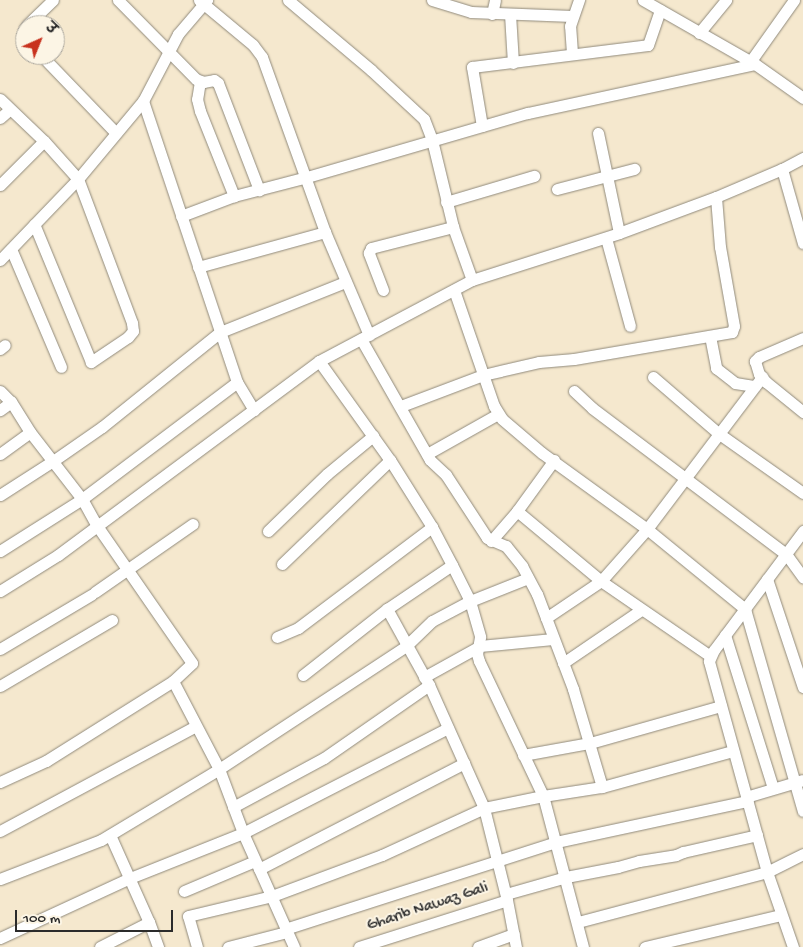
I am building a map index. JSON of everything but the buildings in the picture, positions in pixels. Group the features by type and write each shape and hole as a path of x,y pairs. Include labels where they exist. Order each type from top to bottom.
{"street":[{"path":"37,15 53,0"},
{"path":"118,0 200,81"},
{"path":"288,0 424,119 432,140 453,228 472,280"},
{"path":"432,0 459,9 492,14 572,16"},
{"path":"492,14 495,0"},
{"path":"572,53 570,26 579,0"},
{"path":"643,0 752,63 803,98"},
{"path":"699,33 726,0"},
{"path":"181,216 234,196 548,108 752,63 794,0"},
{"path":"0,260 78,179 143,101 183,26 203,1 260,53 365,337 427,454 446,476 483,534 490,541 509,548 517,557 528,578 563,663 590,743 602,787"},
{"path":"482,126 472,67 648,45 660,10"},
{"path":"510,14 513,63"},
{"path":"51,65 116,133"},
{"path":"200,81 214,80 218,83 259,190"},
{"path":"200,81 197,98 200,111 234,196"},
{"path":"0,99 44,141 78,179 132,323 133,331 128,337 91,362 34,224"},
{"path":"143,101 237,382 254,410"},
{"path":"0,118 10,109"},
{"path":"598,133 619,233"},
{"path":"0,185 44,141"},
{"path":"0,592 58,555 319,361 472,280 606,238 716,197 803,158"},
{"path":"557,189 634,169"},
{"path":"782,169 803,243"},
{"path":"446,202 534,176"},
{"path":"400,406 483,375 539,362 574,359 732,332 734,326 720,247 716,197"},
{"path":"383,290 369,250 374,247 453,228"},
{"path":"198,267 325,232"},
{"path":"606,238 630,326"},
{"path":"11,249 61,367"},
{"path":"0,495 53,462 102,426 220,332 345,282"},
{"path":"454,290 498,414 554,460 647,529 745,609 798,782 803,811"},
{"path":"710,336 716,368 735,383 758,382 771,387 803,412"},
{"path":"546,618 601,581 647,529 758,382 755,361 757,358 803,338"},
{"path":"319,361 390,460 432,527 470,601 480,637 479,661 543,796 584,947"},
{"path":"653,377 718,433 803,493"},
{"path":"0,551 82,499 237,382"},
{"path":"0,391 11,402 30,432 82,499 97,526 192,662 191,666 173,681 46,761 0,782"},
{"path":"574,391 786,554 803,577"},
{"path":"0,410 11,402"},
{"path":"427,454 498,414"},
{"path":"0,454 30,432"},
{"path":"268,531 327,474 372,436"},
{"path":"282,564 390,460"},
{"path":"490,541 517,511 554,460"},
{"path":"517,511 601,581 640,610 710,656 733,750 767,872 791,947"},
{"path":"0,649 93,594 193,524"},
{"path":"278,637 298,628 432,527"},
{"path":"710,656 803,531"},
{"path":"303,675 387,608 452,565"},
{"path":"0,879 110,835 219,769 406,646 432,621 470,601 528,578"},
{"path":"767,579 803,687"},
{"path":"387,608 426,681 484,808 507,897 516,947"},
{"path":"563,663 640,610"},
{"path":"0,686 112,620"},
{"path":"725,635 772,788"},
{"path":"233,807 324,758 426,681 480,646 553,639"},
{"path":"173,681 219,769 243,833 294,947"},
{"path":"523,755 590,743 721,706"},
{"path":"0,831 196,726"},
{"path":"0,938 130,878 243,833 448,728"},
{"path":"197,947 188,916 272,896 382,855 484,808 602,787 733,750"},
{"path":"184,891 257,865 464,762"},
{"path":"228,947 556,842 747,799 772,788 798,782"},
{"path":"110,835 149,922 158,947"},
{"name":"Gharib Nawaz Gali","path":"359,947 566,877 676,855 757,835"},
{"path":"578,922 767,872 803,854"},
{"path":"645,947 780,915"},
{"path":"100,947 149,922"},
{"path":"478,947 514,934"}]}
